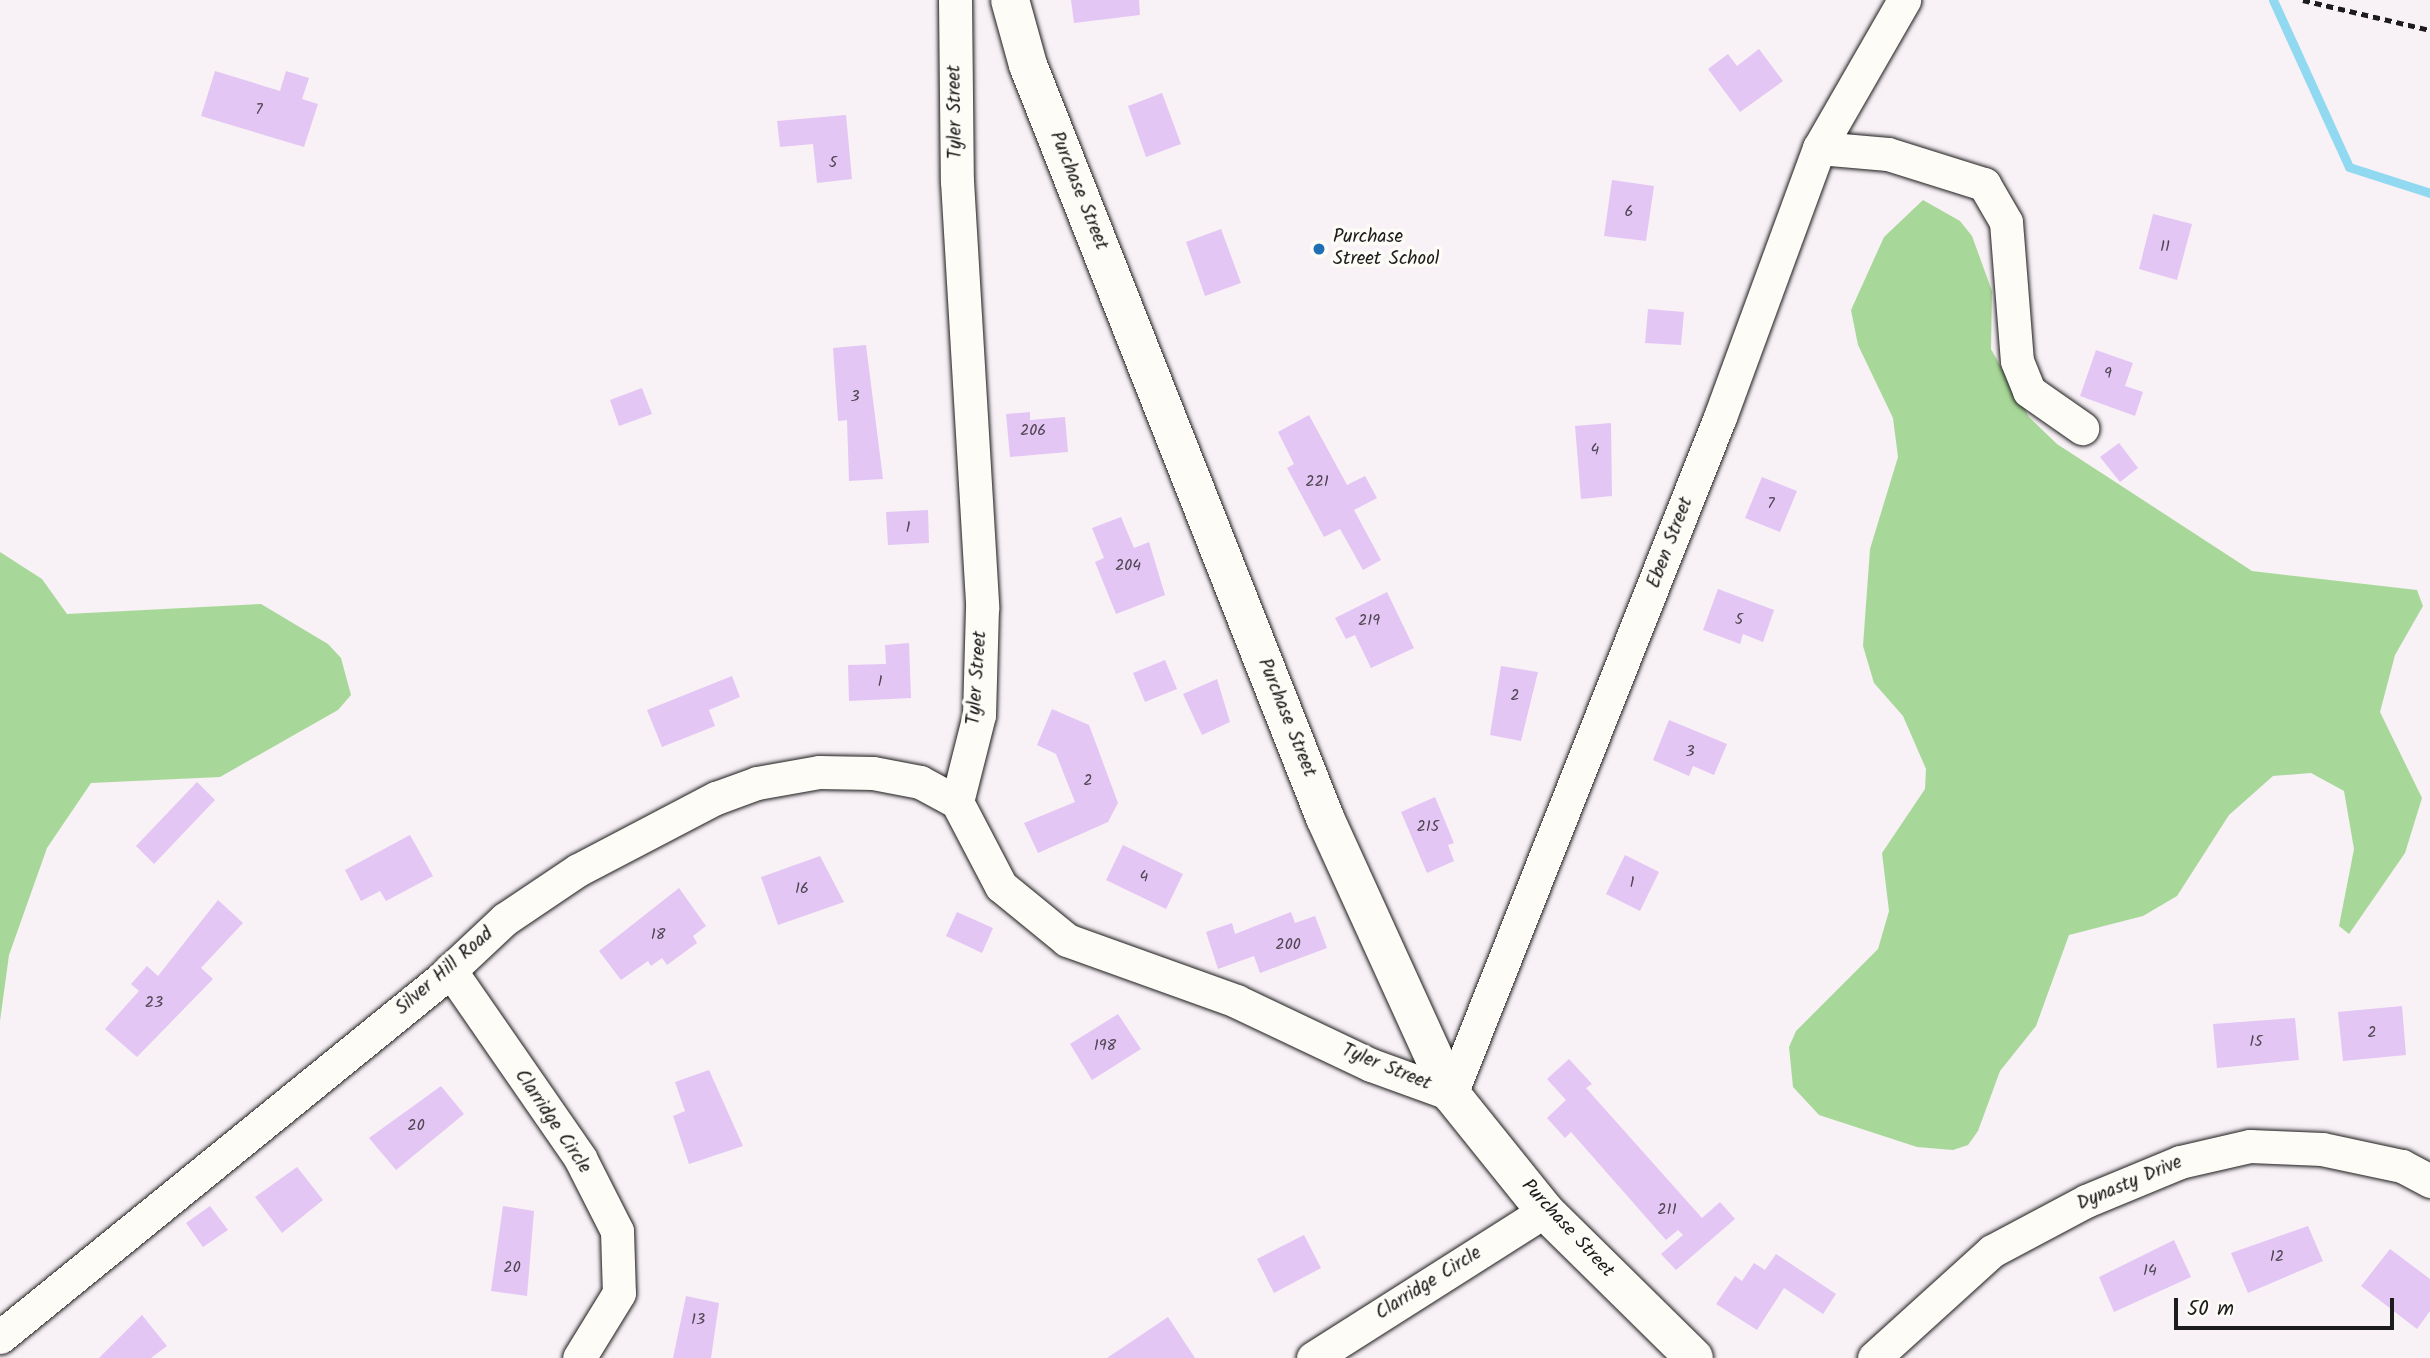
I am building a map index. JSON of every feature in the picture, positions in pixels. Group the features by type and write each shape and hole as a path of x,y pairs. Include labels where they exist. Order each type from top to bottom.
{"main road":[{"name":"Purchase Street","path":"1010,0 1028,65 1320,805 1451,1094 1545,1211 1694,1358"}],"street":[{"name":"Tyler Street","path":"955,0 957,181 982,608 979,715 957,802 1001,886 1067,940 1236,1001 1371,1065 1451,1094"},
{"name":"Eben Street","path":"1451,1094 1552,851 1819,148 1903,0"},
{"path":"1819,148 1888,153 1984,184 2006,222 2021,371 2029,391 2082,428"},
{"name":"Silver Hill Road","path":"0,1337 450,970 505,919 578,870 757,783 819,772 873,773 919,782 957,802"},
{"name":"Clarridge Circle","path":"450,970 580,1158 617,1231 619,1293 579,1358"},
{"name":"Dynasty Drive","path":"1874,1358 1992,1251 2086,1201 2180,1162 2250,1146 2322,1149 2402,1166 2429,1177"},
{"name":"Clarridge Circle","path":"1313,1358 1545,1211"}],"path":[{"path":"2303,0 2430,30"}],"green space":[{"path":"1923,200 1960,221 1972,236 1992,291 1991,349 2029,417 2057,444 2252,571 2417,590 2423,606 2395,655 2380,712 2422,798 2405,853 2349,934 2339,926 2354,849 2344,791 2311,773 2273,776 2229,815 2177,896 2143,916 2069,935 2036,1026 2000,1071 1978,1131 1968,1145 1953,1150 1917,1147 1819,1115 1793,1087 1789,1047 1796,1031 1878,949 1889,911 1882,853 1925,789 1926,769 1903,716 1874,683 1863,646 1870,549 1898,457 1893,418 1858,345 1851,310 1884,237"},
{"path":"0,552 42,579 67,614 261,604 328,644 341,658 351,695 338,710 220,777 91,783 47,848 9,955 0,1021"}],"building":[{"path":"1071,0 1139,0 1140,15 1074,23"},
{"path":"1759,49 1783,81 1740,112 1708,69 1728,54 1737,66"},
{"path":"215,71 280,91 286,71 309,78 302,99 318,104 304,147 201,116"},
{"path":"1162,93 1181,144 1146,157 1128,106"},
{"path":"846,115 852,179 817,183 813,144 780,147 777,121"},
{"path":"1612,180 1654,186 1646,241 1604,236"},
{"path":"2153,214 2192,224 2177,280 2139,269"},
{"path":"1221,229 1241,283 1205,296 1186,242"},
{"path":"1648,309 1684,312 1681,345 1645,343"},
{"path":"866,345 883,479 849,481 847,420 838,421 833,348"},
{"path":"2096,350 2133,363 2125,386 2143,392 2135,416 2080,396"},
{"path":"642,388 652,414 619,426 610,400"},
{"path":"1030,412 1030,420 1065,417 1068,452 1010,457 1006,414"},
{"path":"1309,415 1347,485 1365,476 1377,498 1354,510 1381,560 1363,570 1340,529 1324,537 1287,468 1294,464 1278,432"},
{"path":"1611,423 1612,496 1581,499 1575,426"},
{"path":"2119,443 2138,468 2120,482 2100,457"},
{"path":"1762,477 1797,491 1780,532 1745,518"},
{"path":"928,510 929,543 888,545 886,512"},
{"path":"1121,517 1134,548 1149,542 1165,595 1116,614 1095,562 1104,558 1092,528"},
{"path":"1718,589 1774,610 1763,642 1743,634 1740,644 1703,630"},
{"path":"1387,592 1414,648 1371,668 1355,635 1346,639 1335,618"},
{"path":"909,643 911,698 849,701 848,665 886,664 885,645"},
{"path":"1165,660 1177,689 1145,702 1133,673"},
{"path":"1501,666 1538,672 1521,741 1490,735"},
{"path":"732,676 740,697 709,710 715,726 662,747 647,710"},
{"path":"1217,679 1230,722 1202,735 1183,694"},
{"path":"1052,709 1089,725 1118,803 1108,822 1038,853 1024,823 1075,802 1056,754 1037,745"},
{"path":"1669,720 1727,744 1714,775 1693,766 1689,776 1653,760"},
{"path":"197,782 215,800 154,864 136,846"},
{"path":"1435,797 1454,843 1448,845 1454,861 1427,873 1401,812"},
{"path":"410,835 433,876 386,901 380,891 361,901 345,870"},
{"path":"1123,845 1183,874 1166,909 1106,880"},
{"path":"1625,855 1659,872 1640,911 1606,894"},
{"path":"820,856 844,902 778,925 761,877"},
{"path":"679,888 706,926 693,936 697,943 667,965 662,958 651,966 648,961 621,980 599,951"},
{"path":"218,900 243,923 201,968 213,979 137,1057 105,1029 139,991 131,984 147,966 158,976"},
{"path":"957,912 993,928 982,953 946,936"},
{"path":"1291,912 1295,923 1315,916 1327,948 1260,973 1254,956 1218,969 1206,932 1232,923 1235,934"},
{"path":"2402,1006 2406,1055 2343,1061 2338,1012"},
{"path":"1118,1014 1141,1049 1092,1080 1070,1044"},
{"path":"2295,1018 2299,1060 2217,1068 2213,1024"},
{"path":"1569,1059 1592,1084 1586,1088 1702,1218 1720,1202 1735,1219 1676,1270 1661,1254 1683,1235 1678,1230 1666,1240 1571,1132 1565,1138 1547,1118 1566,1100 1547,1079"},
{"path":"709,1070 743,1146 689,1164 673,1116 685,1111 675,1082"},
{"path":"441,1086 464,1114 396,1170 369,1138"},
{"path":"297,1167 323,1200 282,1233 255,1197"},
{"path":"210,1206 228,1230 203,1247 186,1223"},
{"path":"503,1206 534,1211 527,1296 491,1291"},
{"path":"2308,1226 2323,1261 2248,1293 2231,1253"},
{"path":"1304,1235 1321,1268 1274,1293 1257,1259"},
{"path":"2174,1240 2191,1277 2114,1312 2099,1277"},
{"path":"2390,1249 2430,1279 2430,1311 2417,1329 2361,1286"},
{"path":"1776,1254 1836,1294 1823,1314 1784,1288 1757,1330 1716,1304 1735,1276 1742,1281 1754,1263 1765,1270"},
{"path":"686,1296 719,1303 711,1358 673,1358"},
{"path":"142,1315 167,1346 151,1358 99,1358"},
{"path":"1168,1317 1195,1358 1107,1358"}],"waterway":[{"path":"2273,0 2349,167 2430,193"}],"place":[{"name":"Purchase Street School","path":"1319,249"}]}
